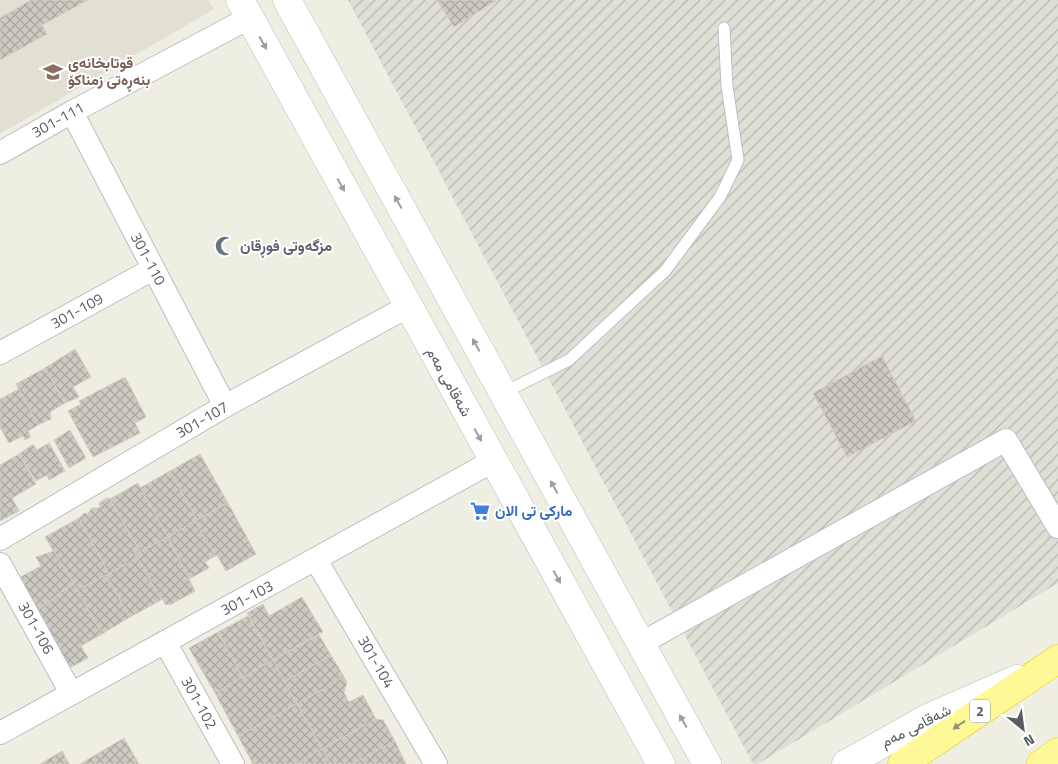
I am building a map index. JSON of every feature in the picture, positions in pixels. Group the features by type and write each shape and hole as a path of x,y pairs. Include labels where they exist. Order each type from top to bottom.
{"highway":[{"name":"2","path":"902,764 1051,664"},
{"path":"1041,764 1058,752"}],"street":[{"path":"288,0 707,764"},
{"name":"301-111","path":"0,153 244,9"},
{"name":"شەقامی مەم","path":"244,9 661,764"},
{"name":"301-110","path":"72,112 225,406"},
{"name":"301-109","path":"0,352 153,269"},
{"name":"301-107","path":"0,539 225,406 407,307"},
{"path":"640,644 1006,440 1058,527"},
{"name":"301-103","path":"0,733 493,461"},
{"name":"301-104","path":"316,560 436,764"},
{"name":"301-106","path":"0,564 72,693"},
{"name":"301-102","path":"165,642 233,764"},
{"name":"شەقامی مەم","path":"846,764 930,718 1051,664"}],"lane":[{"path":"503,393 569,360 665,270 720,197 738,160 727,86 724,28"}],"shaded area":[{"name":"قوتابخانەی بنەڕەتی زمناکۆ","path":"0,0 208,0 214,9 0,134"},
{"path":"348,0 1058,0 1058,583 758,764 753,764"}],"building":[{"path":"31,0 88,0 42,25 47,34 0,60 0,18"},
{"path":"437,0 497,0 454,27"},
{"path":"75,349 91,377 73,387 79,397 65,403 45,368"},
{"path":"882,356 916,421 847,457 813,393"},
{"path":"45,368 65,403 50,412 51,419 38,425 16,384"},
{"path":"125,377 146,417 135,423 140,433 93,457 68,411 81,404 79,401"},
{"path":"19,389 38,425 28,431 31,437 25,440 23,436 9,443 0,427 0,399"},
{"path":"70,430 86,458 69,468 54,440"},
{"path":"49,443 65,471 49,480 47,475 36,481 19,454 33,444 37,450"},
{"path":"19,454 36,484 12,498 19,511 0,521 0,465"},
{"path":"200,454 228,503 197,520 170,471"},
{"path":"170,471 197,520 168,537 140,488"},
{"path":"138,483 168,537 140,552 110,499"},
{"path":"107,498 110,499 140,552 135,554 138,558 109,574 79,518 84,513 87,514 92,508 100,508 99,503"},
{"path":"228,503 256,554 226,571 195,521"},
{"path":"79,518 109,574 77,591 45,537"},
{"path":"195,521 215,556 205,562 209,568 189,579 168,537"},
{"path":"168,537 195,591 170,605 165,604 162,598 161,600 135,554"},
{"path":"54,551 73,583 29,617 11,582 41,566 36,557"},
{"path":"138,558 161,600 130,617 106,575"},
{"path":"106,575 130,617 102,634 77,590"},
{"path":"73,583 102,634 81,646 88,658 62,672 29,617"},
{"path":"302,597 323,632 273,660 247,613 263,604 269,616"},
{"path":"248,616 273,660 243,678 218,632"},
{"path":"218,632 243,678 215,693 189,648"},
{"path":"319,635 331,655 284,682 273,660"},
{"path":"331,655 344,677 297,704 284,682"},
{"path":"273,660 297,704 238,736 215,693"},
{"path":"344,677 347,682 344,693 349,702 363,695 376,719 322,749 297,704"},
{"path":"297,704 322,749 296,764 253,764 238,736"},
{"path":"376,719 383,720 395,741 352,764 331,764 322,749"},
{"path":"124,738 139,764 80,764"},
{"path":"395,741 406,764 352,764"},
{"path":"322,749 331,764 296,764"},
{"path":"62,751 69,764 40,764"}],"place":[{"name":"قوتابخانەی بنەڕەتی زمناکۆ","path":"53,72"},
{"name":"مزگەوتی فوڕقان","path":"225,246"},
{"name":"مارکی تی الان","path":"480,511"}]}
